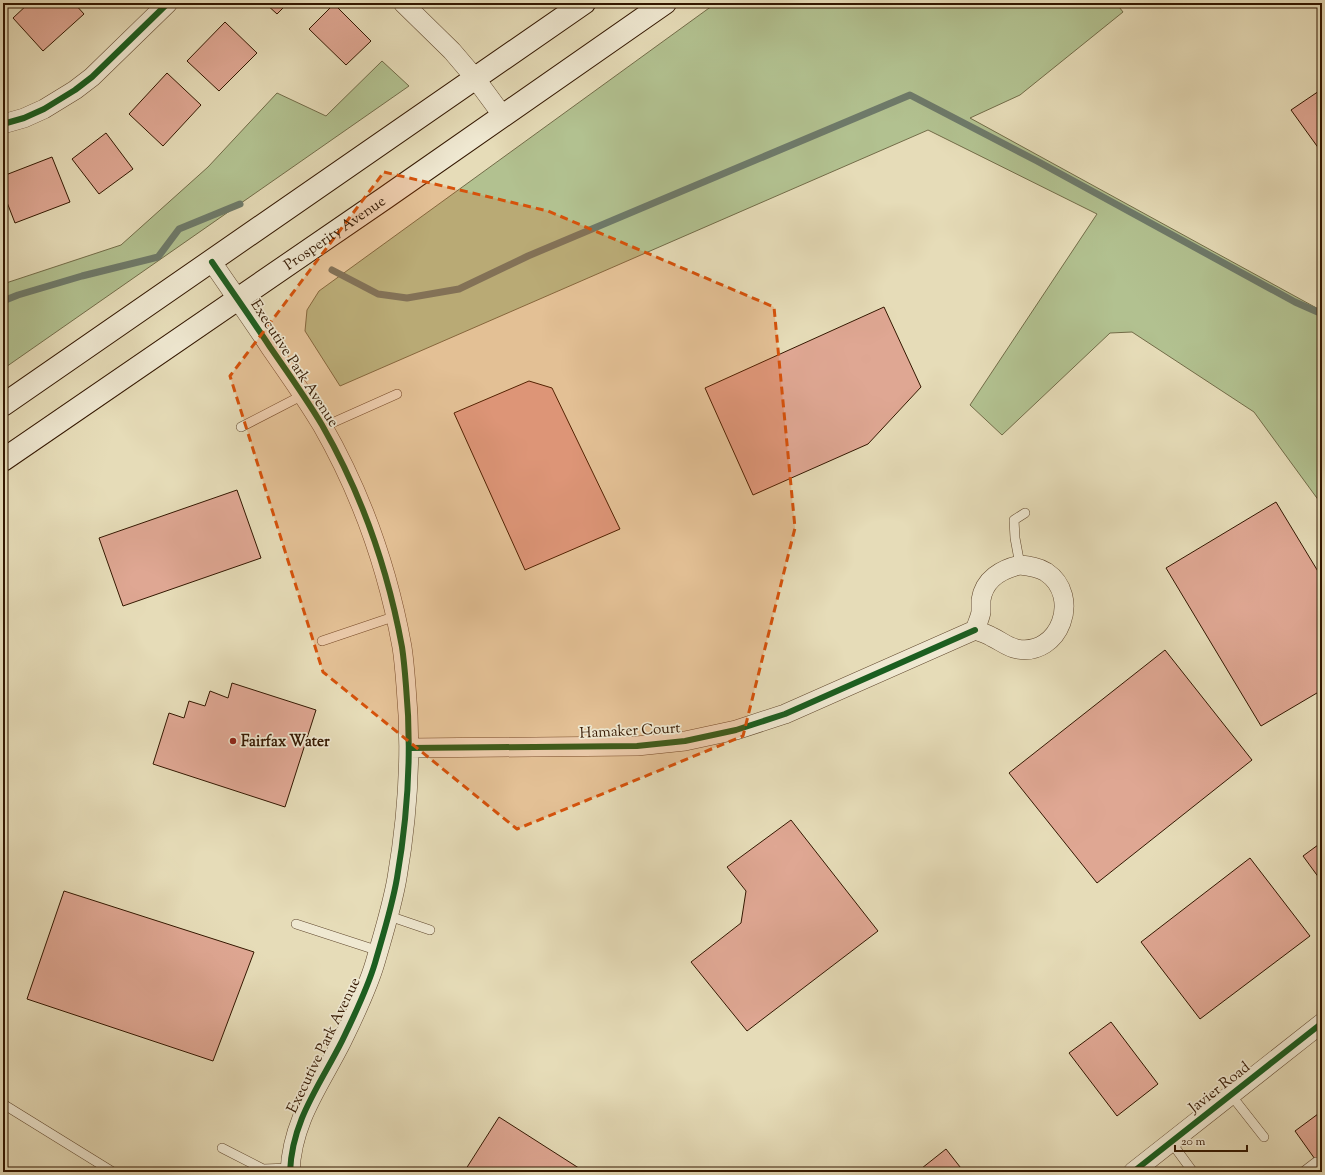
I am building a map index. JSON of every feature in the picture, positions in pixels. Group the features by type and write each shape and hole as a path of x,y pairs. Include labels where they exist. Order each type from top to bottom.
{"main road":[{"path":"3,405 212,262 584,3"},
{"name":"Prosperity Avenue","path":"3,460 665,3"}],"street":[{"path":"3,124 24,118 44,109 75,90 92,77 168,3"},
{"path":"403,3 452,51 475,78 503,116"},
{"name":"Executive Park Avenue","path":"212,262 303,395 323,427 355,491 385,572 396,616 402,649 409,722 405,816 397,879 389,916 373,970 346,1034 303,1112 293,1144 290,1170"},
{"path":"1020,565 1034,566 1046,572 1056,581 1063,594 1065,608 1062,621 1056,634 1045,643 1032,648 1018,649 1004,645 993,637 975,630 981,612 981,599 986,586 995,575 1007,568 1020,565"},
{"name":"Hamaker Court","path":"409,748 637,746 692,739 736,730 785,714 975,630"},
{"name":"Javier Road","path":"1133,1172 1322,1023"}],"lane":[{"path":"323,427 396,394"},
{"path":"241,427 303,395"},
{"path":"1020,565 1015,538 1014,520 1025,513"},
{"path":"322,641 396,616"},
{"path":"389,916 430,930"},
{"path":"296,924 378,951"},
{"path":"1231,1095 1264,1136"},
{"path":"3,1104 113,1172"},
{"path":"1171,1142 1193,1172"},
{"path":"222,1148 263,1169 290,1170"},
{"path":"1303,1172 1316,1162"}],"highlighted area":[{"path":"384,172 548,211 774,307 795,528 743,736 517,829 323,672 230,376"}],"green space":[{"path":"716,3 1116,3 1123,12 1020,95 970,118 1322,311 1322,505 1254,412 1132,332 1110,333 1002,435 970,405 1097,214 928,130 340,386 305,331 307,310 319,291"},
{"path":"382,61 409,86 3,369 3,284 121,245 208,167 277,93 326,116"}],"building":[{"path":"29,3 74,3 84,14 43,51 13,18"},
{"path":"265,3 288,3 277,14"},
{"path":"334,4 371,41 346,65 309,29"},
{"path":"225,22 257,53 219,91 187,61"},
{"path":"167,73 201,105 163,146 129,114"},
{"path":"1322,89 1322,153 1291,110"},
{"path":"106,133 133,169 99,194 72,159"},
{"path":"52,157 70,202 15,223 3,192 3,176"},
{"path":"884,307 921,387 868,444 753,495 705,388"},
{"path":"529,381 552,388 620,529 525,570 454,413"},
{"path":"237,490 261,558 123,606 99,538"},
{"path":"1276,502 1322,578 1322,690 1261,726 1166,568"},
{"path":"1165,650 1252,760 1097,883 1009,773"},
{"name":"Fairfax Water","path":"232,683 316,710 285,807 153,764 169,713 184,718 189,701 205,706 210,691 228,698"},
{"path":"791,820 878,931 747,1031 691,962 741,923 746,891 727,867"},
{"path":"1322,842 1322,882 1303,856"},
{"path":"1250,858 1310,936 1200,1019 1141,942"},
{"path":"64,891 254,952 213,1061 27,999"},
{"path":"1111,1022 1158,1084 1117,1116 1069,1053"},
{"path":"1322,1111 1322,1169 1295,1131"},
{"path":"499,1117 585,1172 464,1172"},
{"path":"946,1149 964,1172 917,1172"}],"waterway":[{"path":"332,270 378,294 407,298 459,289 528,256 910,95 1037,161 1295,302 1320,313 1322,316"},
{"path":"3,301 82,276 158,257 179,229 240,204"}],"cycle path":[{"path":"3,124 24,118 44,109 75,90 92,77 168,3"},
{"path":"212,262 310,405 336,451 349,478 361,505 381,561 396,618 405,671 409,734 408,782 401,854 393,900 372,973 364,993 342,1041 316,1088 302,1119 292,1153 290,1172"},
{"path":"409,748 637,746 685,741 736,730 785,714 975,630"},
{"path":"1133,1172 1322,1023"}],"place":[{"name":"Fairfax Water","path":"233,741"}]}
